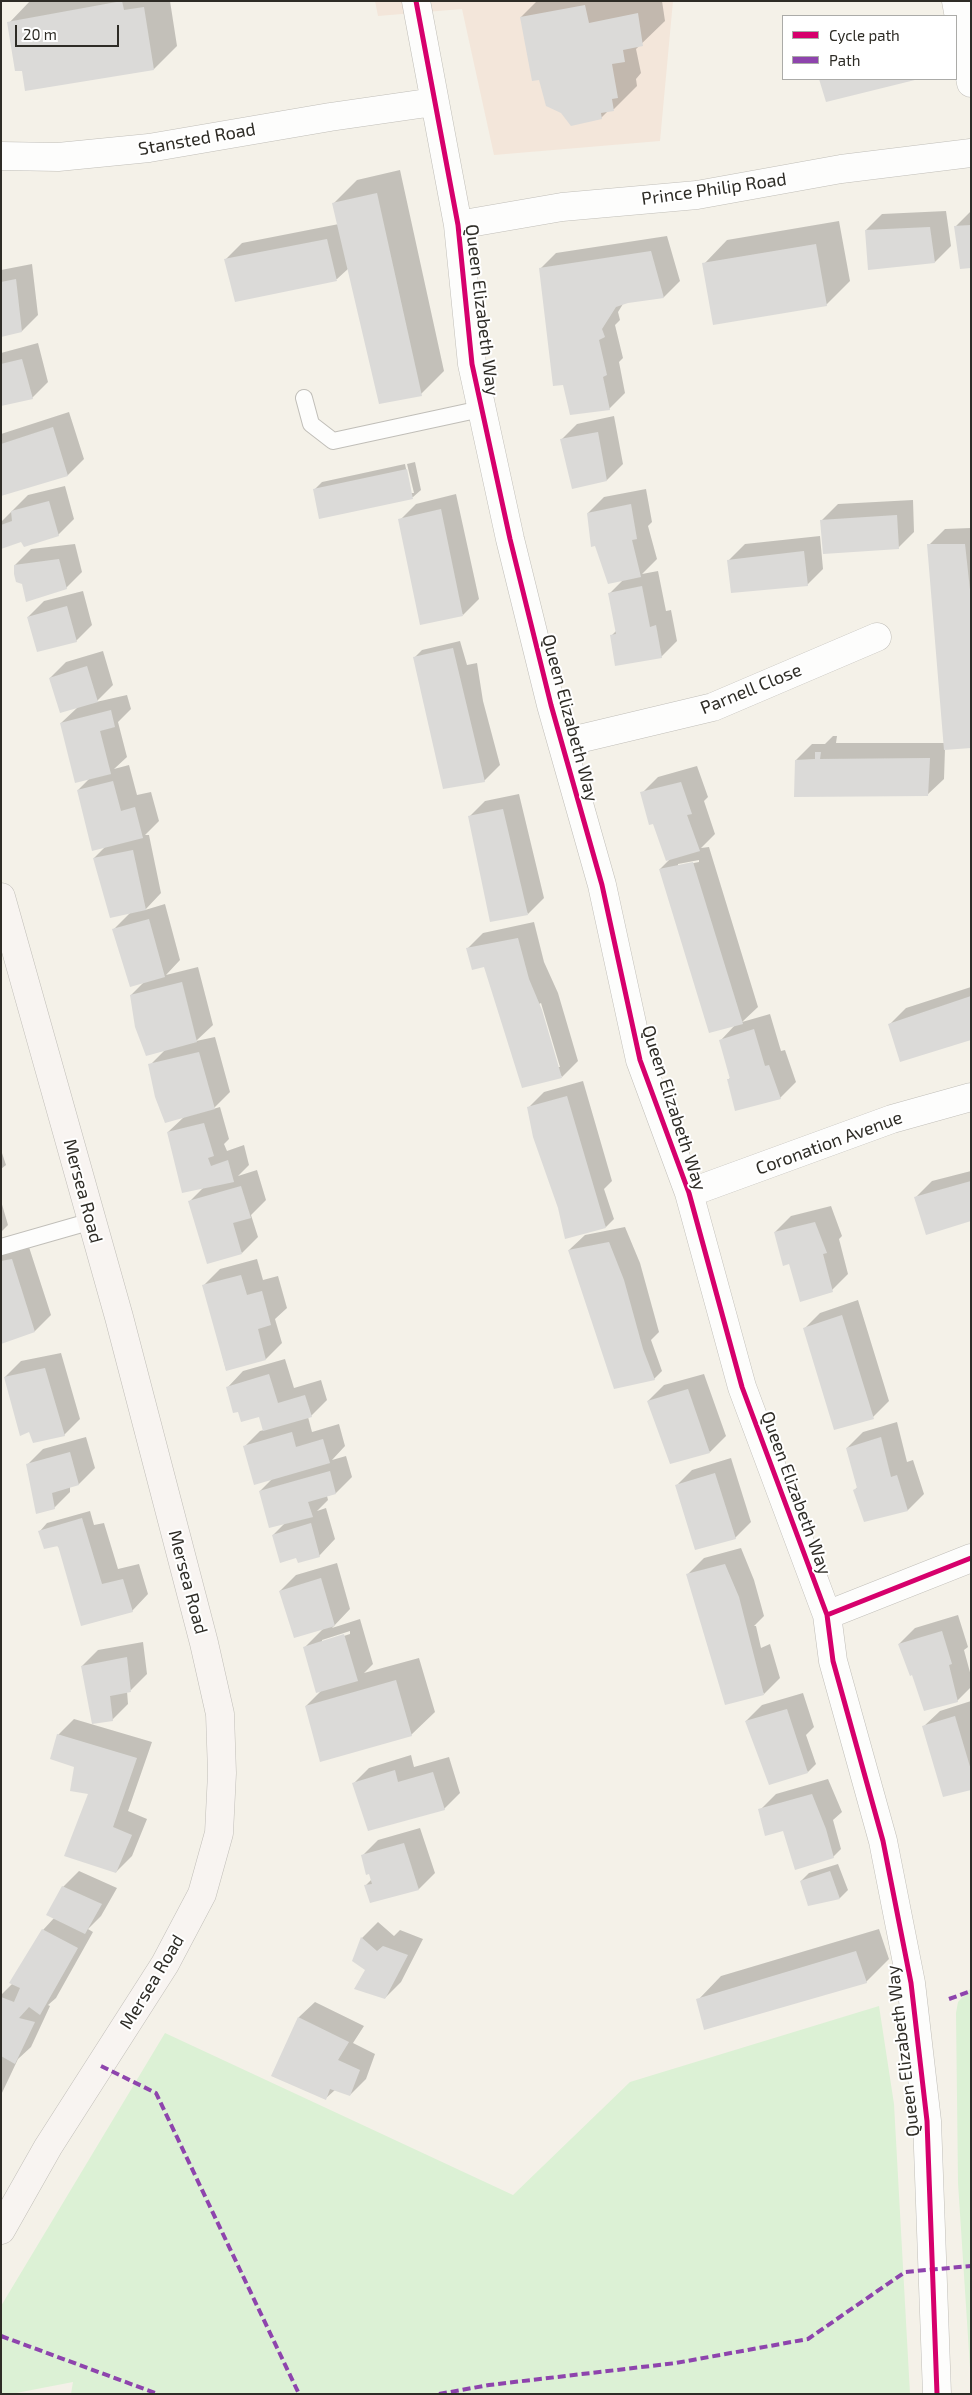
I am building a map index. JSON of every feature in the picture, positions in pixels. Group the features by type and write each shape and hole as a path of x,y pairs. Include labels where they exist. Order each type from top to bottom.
{"main road":[{"name":"Mersea Road","path":"1,897 92,1221 204,1643 220,1714 222,1773 219,1834 202,1894 165,1964 48,2147 1,2230"}],"street":[{"name":"Queen Elizabeth Way","path":"416,1 458,225 472,364 481,409 510,539 562,743 602,885 640,1060 689,1193 742,1387 827,1615 833,1661 883,1841 911,1983 927,2121 937,2394"},
{"path":"956,1 971,83"},
{"name":"Stansted Road","path":"1,156 58,157 148,148 434,102"},
{"name":"Prince Philip Road","path":"458,225 562,207 697,195 841,169 971,153"},
{"name":"Parnell Close","path":"562,743 713,707 877,637"},
{"name":"Coronation Avenue","path":"689,1193 892,1119 971,1097"},
{"path":"827,1615 971,1558"}],"lane":[{"path":"304,398 311,424 333,441 481,409"},
{"path":"1,1247 92,1221"}],"shaded area":[{"path":"375,1 673,1 660,141 494,155 462,9 378,16"}],"green space":[{"path":"971,1988 971,2383 958,2183 956,2013 958,2002"},
{"path":"879,2006 894,2104 910,2394 71,2394 73,2382 11,2394 1,2394 1,2306 165,2033 513,2195 630,2082"}],"building":[{"path":"122,1 124,10 144,7 154,70 25,91 22,71 15,71 7,22"},
{"path":"585,5 589,23 638,13 643,46 623,50 625,62 612,64 618,98 612,99 614,111 601,113 602,119 571,126 561,113 546,106 539,80 532,81 520,17"},
{"path":"819,80 915,80 826,102"},
{"path":"377,193 422,396 379,404 332,203"},
{"path":"971,225 971,268 960,269 954,226"},
{"path":"930,227 935,263 868,270 865,230"},
{"path":"327,239 337,281 235,302 224,259"},
{"path":"816,244 827,306 713,325 702,263"},
{"path":"651,251 664,298 628,303 616,307 602,329 605,337 599,340 607,375 603,377 610,410 570,415 563,385 553,386 539,268"},
{"path":"16,279 22,332 1,337 1,282"},
{"path":"22,359 33,399 1,406 1,364"},
{"path":"53,427 68,476 1,496 1,444"},
{"path":"598,432 607,481 572,489 560,439"},
{"path":"407,469 413,499 319,519 313,489"},
{"path":"49,501 59,536 24,547 21,542 1,549 1,525 12,521 11,511"},
{"path":"631,504 637,539 632,540 641,577 608,584 595,546 591,547 587,513"},
{"path":"441,509 463,616 420,625 398,519"},
{"path":"897,515 899,549 823,554 820,520"},
{"path":"927,544 965,544 971,599 971,748 944,750"},
{"path":"804,551 808,586 731,593 727,560"},
{"path":"59,559 67,589 26,602 22,584 16,582 14,565"},
{"path":"642,586 650,627 656,625 662,658 615,666 610,635 616,634 608,593"},
{"path":"67,606 77,642 37,652 27,617"},
{"path":"453,648 485,782 443,789 413,657"},
{"path":"87,666 98,702 60,713 49,678"},
{"path":"111,710 115,727 100,731 111,774 75,783 60,723"},
{"path":"815,752 821,752 820,759 930,758 928,796 794,797 795,760 815,759"},
{"path":"113,781 121,811 135,807 143,838 92,851 77,790"},
{"path":"681,782 692,814 687,815 700,851 666,861 653,824 649,825 640,792"},
{"path":"503,809 528,915 490,922 468,816"},
{"path":"133,850 146,910 110,918 93,858"},
{"path":"693,862 743,1024 709,1033 659,869"},
{"path":"149,919 165,977 130,987 112,929"},
{"path":"518,938 529,979 542,1010 562,1078 522,1088 484,967 472,970 466,948"},
{"path":"182,982 197,1042 146,1056 135,1027 130,995"},
{"path":"971,996 971,1040 900,1062 888,1024"},
{"path":"754,1029 765,1066 769,1065 781,1099 735,1111 727,1079 730,1079 719,1040"},
{"path":"199,1052 215,1109 165,1123 155,1097 148,1064"},
{"path":"567,1096 606,1228 565,1239 558,1208 533,1137 527,1107"},
{"path":"204,1123 214,1156 208,1158 211,1166 228,1160 234,1182 182,1193 167,1132"},
{"path":"971,1181 971,1221 926,1235 914,1197"},
{"path":"241,1186 251,1218 233,1223 242,1254 207,1264 188,1201"},
{"path":"815,1222 827,1253 823,1254 833,1292 800,1302 789,1264 783,1266 774,1232"},
{"path":"609,1242 624,1280 643,1349 655,1380 614,1389 568,1250"},
{"path":"12,1259 35,1332 1,1344 1,1261"},
{"path":"241,1275 247,1295 262,1291 271,1325 258,1329 266,1360 226,1371 202,1285"},
{"path":"842,1315 874,1419 834,1430 803,1328"},
{"path":"45,1368 65,1436 33,1443 29,1432 20,1436 4,1377"},
{"path":"269,1374 278,1403 305,1395 312,1417 263,1431 259,1417 241,1422 238,1412 233,1413 226,1387"},
{"path":"688,1389 710,1453 670,1464 647,1401"},
{"path":"292,1432 296,1447 323,1439 330,1463 254,1485 243,1446"},
{"path":"881,1437 891,1477 897,1475 908,1511 864,1522 853,1490 857,1488 846,1448"},
{"path":"70,1452 79,1485 52,1493 55,1509 36,1514 26,1464"},
{"path":"330,1471 336,1494 308,1502 313,1517 269,1528 259,1491"},
{"path":"715,1473 736,1539 695,1550 675,1485"},
{"path":"82,1518 102,1584 123,1579 133,1612 81,1626 58,1546 44,1549 38,1531"},
{"path":"311,1523 320,1557 298,1563 296,1558 280,1563 272,1535"},
{"path":"725,1564 739,1597 764,1695 725,1705 686,1574"},
{"path":"321,1578 335,1626 294,1638 279,1591"},
{"path":"942,1631 952,1664 949,1665 958,1702 924,1711 912,1675 910,1676 898,1644"},
{"path":"344,1634 358,1681 316,1693 303,1647"},
{"path":"127,1657 131,1692 110,1696 113,1721 92,1724 81,1666"},
{"path":"396,1680 412,1736 320,1762 305,1706"},
{"path":"787,1709 808,1773 769,1785 745,1721"},
{"path":"955,1716 971,1770 971,1790 943,1797 922,1726"},
{"path":"57,1734 137,1758 113,1827 132,1835 116,1873 64,1856 88,1794 70,1791 74,1767 50,1759"},
{"path":"395,1770 398,1782 433,1772 445,1810 368,1831 352,1783"},
{"path":"812,1794 826,1829 834,1858 795,1870 783,1831 765,1836 758,1809"},
{"path":"404,1843 419,1890 370,1903 364,1885 372,1884 369,1874 366,1875 361,1855"},
{"path":"830,1871 840,1899 808,1906 800,1881"},
{"path":"62,1886 102,1904 85,1934 46,1915"},
{"path":"42,1929 78,1948 40,2015 29,2007 19,2018 35,2022 15,2064 1,2056 1,1997 14,2002 20,1988 9,1983"},
{"path":"361,1937 377,1951 383,1946 408,1955 385,1999 354,1989 365,1970 352,1961"},
{"path":"856,1951 867,1983 704,2030 696,1999"},
{"path":"298,2017 349,2042 338,2060 360,2070 350,2096 330,2089 326,2100 271,2076"}],"marked path":[{"path":"949,1999 971,1991"},
{"path":"101,2066 156,2093 299,2394"},
{"path":"439,2394 489,2385 676,2363 808,2339 905,2272 971,2266"},
{"path":"1,2336 158,2394"}],"cycle path":[{"path":"416,1 458,225 472,364 510,539 551,705 602,885 640,1060 689,1193 742,1387 827,1615 833,1661 883,1841 911,1983 927,2121 937,2394"},
{"path":"827,1615 971,1558"}]}
